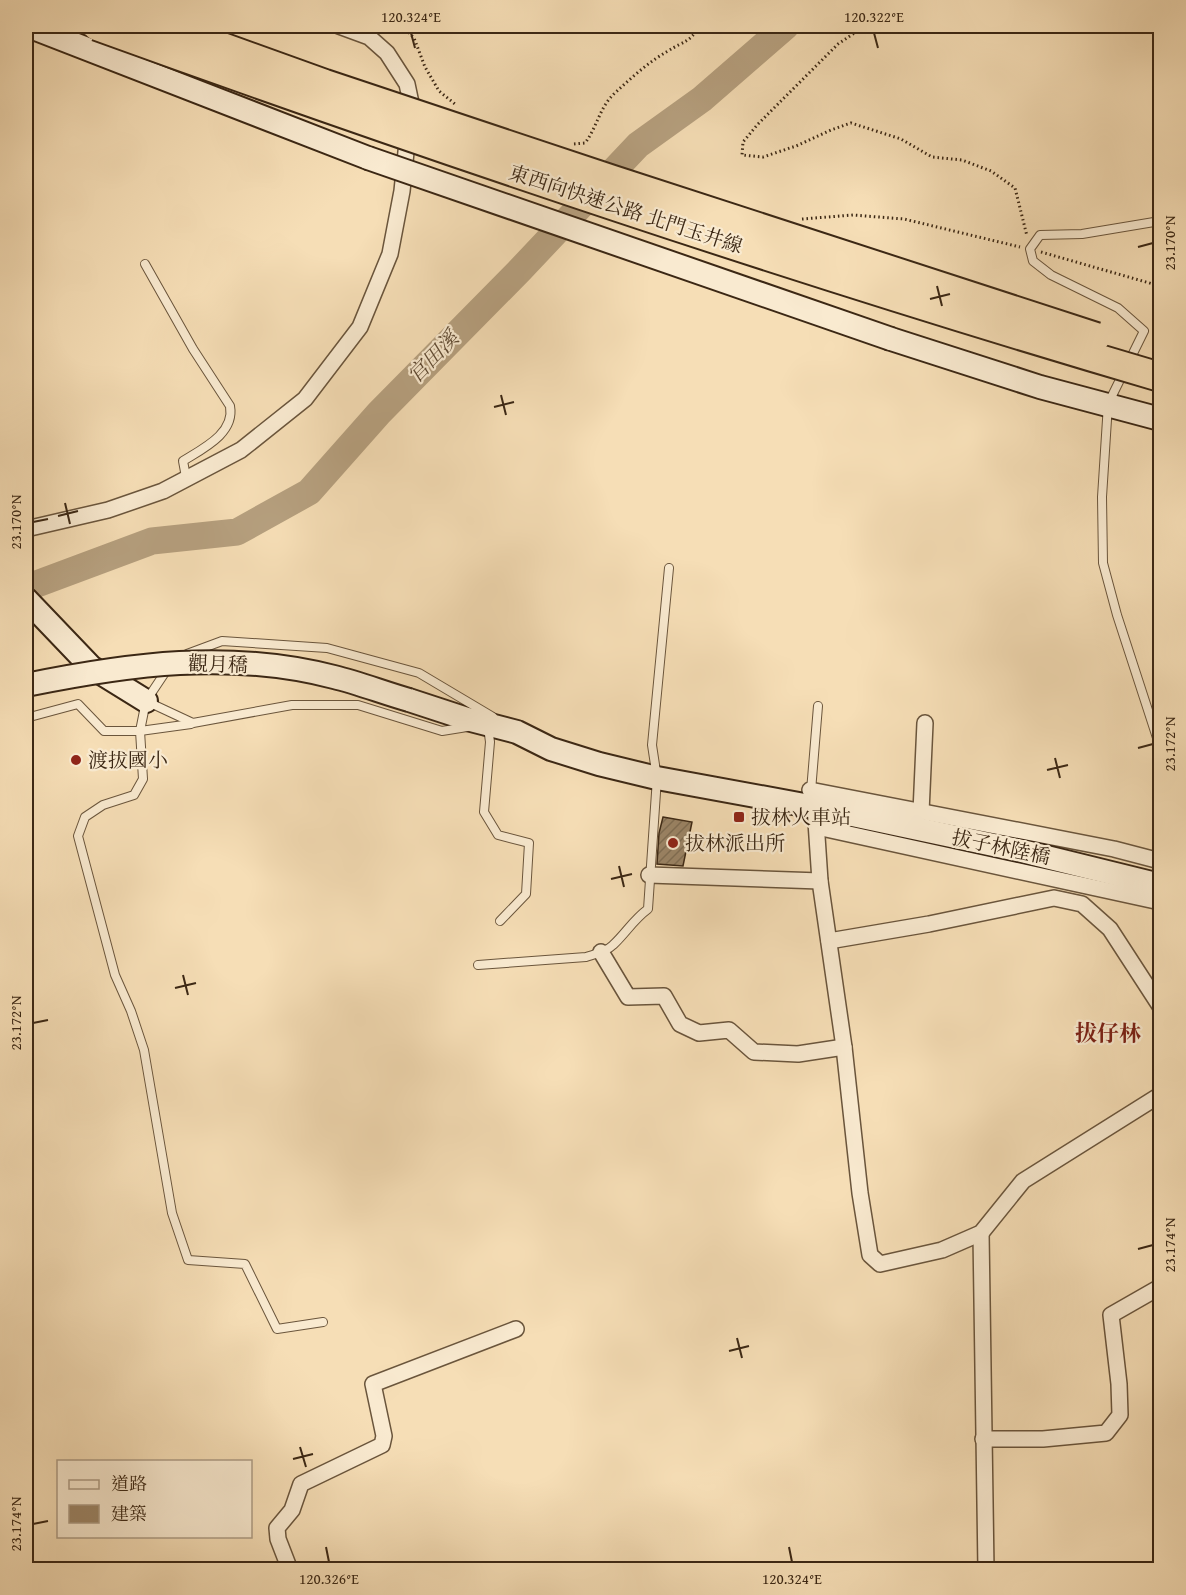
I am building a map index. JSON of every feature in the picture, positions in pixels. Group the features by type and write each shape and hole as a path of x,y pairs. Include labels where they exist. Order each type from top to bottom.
{"highway":[{"name":"東西向快速公路 北門玉井線","path":"97,26 327,109 836,279 1161,376"},
{"name":"東西向快速公路 北門玉井線","path":"165,26 325,84 624,184 1050,323 1161,356"}],"main road":[{"path":"28,26 368,158 891,339 1040,387 1161,419"},
{"path":"26,599 91,667 146,701"},
{"name":"觀月穚","path":"26,685 155,663 216,661 279,667 333,677 467,719 517,732 551,749 599,764 657,778"},
{"name":"拔子林陸橋","path":"657,778 1022,851 1161,885"}],"street":[{"path":"26,530 108,510 163,491 241,450 305,399 360,327 390,255 402,191 411,103 406,84 387,53 369,37 339,26"},
{"path":"921,812 925,723"},
{"path":"814,808 921,812 1114,849 1161,861"},
{"path":"814,808 820,881 844,1047 859,1183 870,1255 880,1264 942,1250 981,1233 1023,1180 1161,1095"},
{"path":"814,808 1161,902"},
{"path":"650,875 820,881"},
{"path":"829,941 929,924 1054,898 1083,904 1110,929 1161,1006"},
{"path":"601,952 628,997 664,996 680,1024 699,1034 729,1030 754,1052 798,1054 844,1047"},
{"path":"981,1233 986,1569"},
{"path":"983,1439 1042,1439 1106,1432 1120,1415 1111,1315 1161,1287"},
{"path":"290,1569 278,1539 277,1528 292,1510 301,1484 382,1445 384,1436 373,1384 516,1329"}],"lane":[{"path":"1161,221 1082,234 1040,234 1030,249 1032,261 1051,275 1118,308 1144,331 1108,404 1102,497 1102,563 1161,747"},
{"path":"145,264 193,349 230,406 232,417 224,432 183,461 186,477"},
{"path":"478,965 586,957 612,946 634,919 648,909 657,778 652,745 669,568"},
{"path":"323,1322 278,1329 245,1264 188,1260 172,1213 144,1050 131,1011 115,975 78,836 85,817 103,805 134,795 143,779 140,731 146,701 165,670 184,656 222,641 327,648 419,673 517,732"},
{"path":"146,701 193,723"},
{"path":"26,718 78,704 104,731 140,731 292,705 358,705 442,731 488,724 490,742 484,812 498,835 529,843 526,894 500,921"},
{"path":"814,808 818,706"}],"path":[{"path":"402,26 414,38 425,67 439,91 463,110"},
{"path":"568,144 585,143 591,135 601,109 615,93 668,51 691,40 700,26"},
{"path":"865,26 838,44 758,124 743,142 742,155 763,157 851,123 900,139 932,157 962,160 991,171 1016,188 1030,249"},
{"path":"1147,26 1161,32"},
{"path":"800,219 853,215 904,219 1030,249 1161,286"}],"building":[{"name":"拔林派出所","path":"663,817 692,822 683,866 657,864 659,833"}],"waterway":[{"name":"官田溪","path":"26,588 152,541 237,532 309,492 379,413 520,270 638,145 702,99 786,26"}],"place":[{"name":"渡拔國小","path":"76,760"},
{"name":"拔林火車站","path":"739,817"},
{"name":"拔林派出所","path":"673,843"}],"district":[{"name":"拔仔林","path":"1108,1033"}]}
